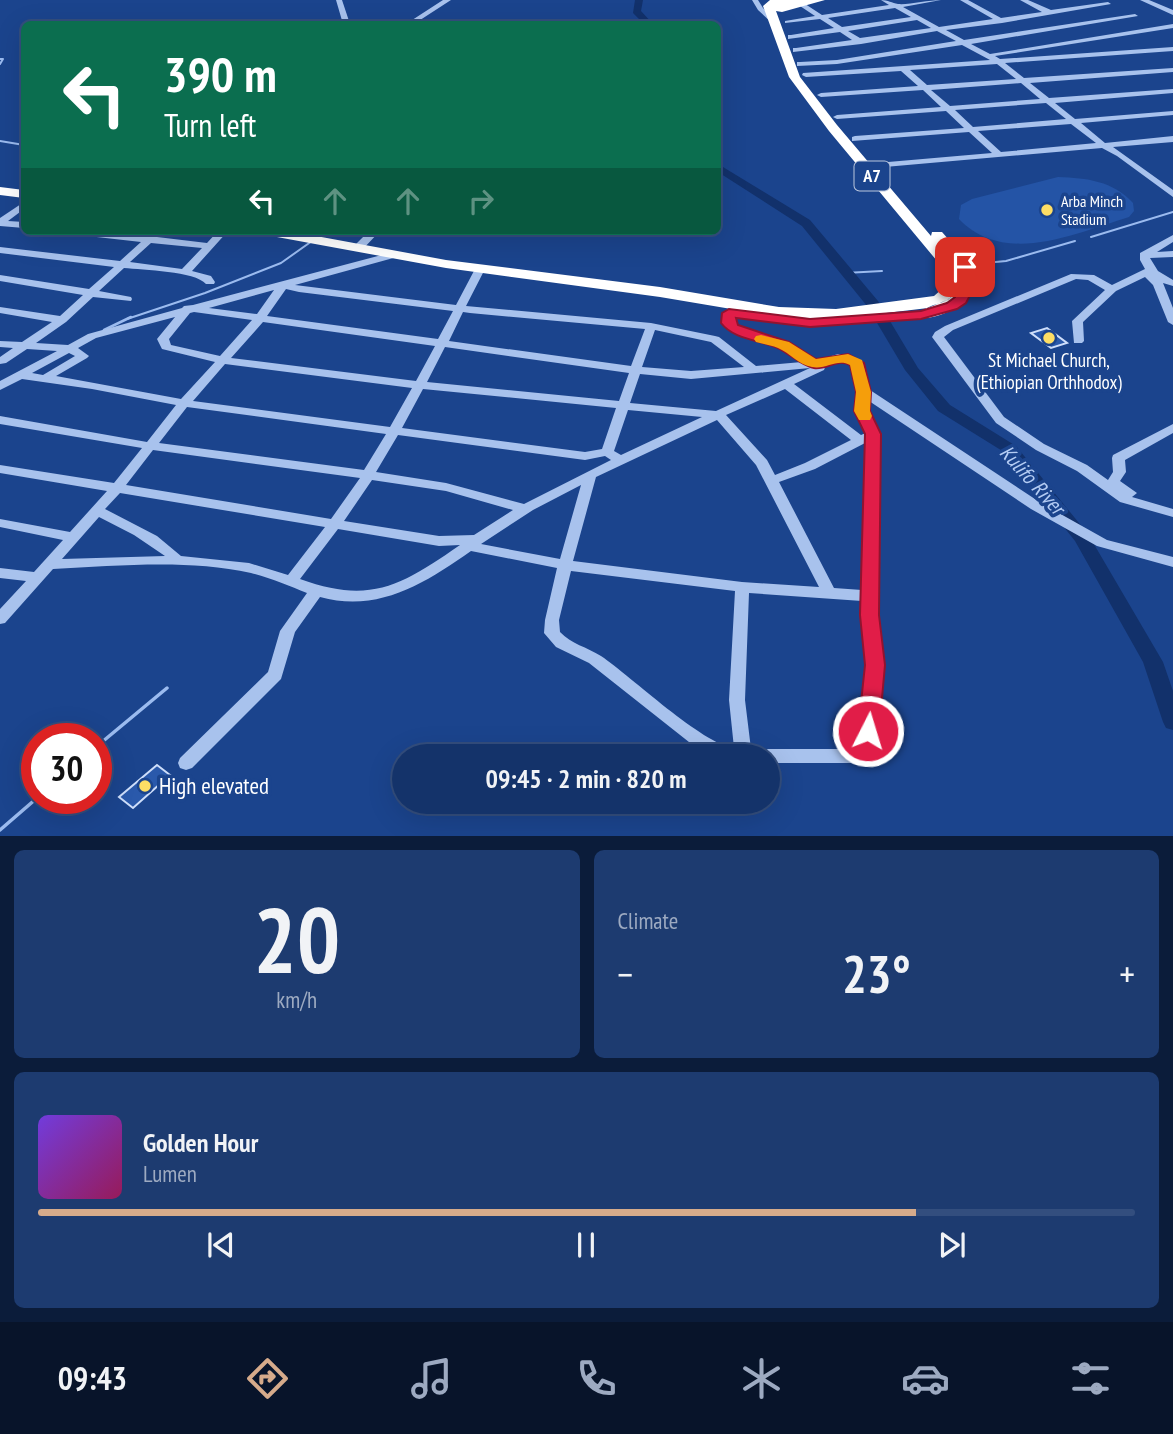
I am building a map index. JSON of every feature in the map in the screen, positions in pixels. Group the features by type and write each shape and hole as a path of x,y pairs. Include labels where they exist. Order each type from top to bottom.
{"highway":[{"path":"786,8 820,0"},
{"name":"A7","path":"786,8 798,63 855,139 871,167"},
{"name":"A7","path":"786,8 798,63 795,77 909,211 954,273 953,287 942,299 903,312"},
{"path":"0,191 21,194"},
{"name":"A7","path":"638,291 729,313 784,321 940,311 961,300 971,282 965,267 953,252 909,211"},
{"name":"A7","path":"288,235 480,269 779,312 840,318"}],"street":[{"path":"339,0 346,21"},
{"path":"416,21 448,0"},
{"path":"755,0 760,9 786,8 819,17 883,55 904,69 999,155"},
{"path":"884,0 999,59 1173,194"},
{"path":"786,8 819,17 938,0"},
{"path":"963,0 1002,21"},
{"path":"1023,0 1051,13"},
{"path":"1098,0 1173,32"},
{"path":"1143,0 1173,13"},
{"path":"798,63 860,42 1108,4"},
{"path":"798,63 825,64 1135,16"},
{"path":"791,37 920,18"},
{"path":"999,59 1173,26"},
{"path":"798,63 904,69 999,59 1173,50"},
{"path":"821,95 1173,70"},
{"path":"837,117 1173,91"},
{"path":"855,139 1173,113"},
{"path":"871,167 1173,139"},
{"path":"0,222 21,207"},
{"path":"0,222 21,225"},
{"path":"105,235 209,246"},
{"path":"1,362 62,320 121,262 154,235"},
{"path":"185,272 219,235"},
{"path":"358,248 371,235"},
{"path":"1144,255 1173,238"},
{"path":"0,250 121,262 185,272 207,278 210,282"},
{"path":"1144,255 1173,254"},
{"path":"0,386 92,337 188,308 393,255"},
{"path":"1144,255 1149,272 1158,284 1173,322"},
{"path":"291,581 336,524 368,475 442,345 480,269"},
{"path":"1149,272 1173,283"},
{"path":"1077,341 1077,321 1112,289 1149,272"},
{"path":"1112,289 1090,277 1075,276 937,335 1000,420 1040,447 1082,468 1114,492 1135,503 1173,513"},
{"path":"0,278 127,299"},
{"path":"283,285 460,309 651,326 715,339 752,368"},
{"path":"0,619 117,488 184,403 261,317 283,285"},
{"path":"188,308 634,370 691,374 816,363 836,358 848,358 857,363 864,392 862,411 873,434 870,596 875,665 867,749 852,756 780,756"},
{"path":"188,308 163,339 166,347 222,360 418,385 622,403 719,415 755,452 783,509 796,525 829,593"},
{"path":"0,310 62,320"},
{"path":"48,564 176,559 250,568 348,599 380,593 417,577 524,509 590,475 820,369 816,363 784,345 733,328 728,323 729,313"},
{"path":"607,452 651,326"},
{"path":"0,344 69,348 83,356 47,377"},
{"path":"21,375 47,377 184,403 585,456 607,452 620,460"},
{"path":"786,384 860,441"},
{"path":"864,392 1036,506 1102,543 1166,560"},
{"path":"0,420 151,447 368,475 492,496 524,509"},
{"path":"1114,492 1130,493 1113,482 1120,472 1118,458 1172,430"},
{"path":"770,481 810,466 873,434"},
{"path":"0,469 439,541 473,543 565,565 742,587 870,596"},
{"path":"590,475 565,565 552,620 552,633 561,643 594,659 707,744"},
{"path":"96,511 116,517 142,536 162,544 173,552 176,559"},
{"path":"0,523 73,537"},
{"path":"0,573 38,577"},
{"path":"742,587 737,700 747,744"},
{"path":"186,764 275,675 288,631 316,591"}],"shaded area":[{"path":"1058,177 1079,178 1108,185 1133,203 1134,211 1129,217 1064,237 1019,244 998,241 977,233 959,219 961,205 972,199"}],"building":[{"name":"St Michael Church, (Ethiopian Orthhodox)","path":"1047,328 1067,343 1051,348 1031,333"},
{"name":"High elevated","path":"157,765 170,775 133,808 119,797"}],"waterway":[{"name":"Kulifo River","path":"639,0 636,11 646,21"},
{"path":"0,59 3,59 0,64"},
{"path":"0,141 21,144"},
{"name":"Kulifo River","path":"721,169 806,223 873,304 912,370 944,408 1010,449 1082,538 1153,662 1173,722"},
{"path":"1091,237 1173,212"},
{"path":"127,319 205,293 281,263 312,241"},
{"path":"975,264 1006,261 1075,241"},
{"path":"845,273 882,271"},
{"path":"104,330 131,317"},
{"path":"112,734 167,688"},
{"path":"0,830 21,812"}],"slow traffic":[{"path":"761,339 784,345 812,363 848,358 857,363 864,392 864,416"}],"place":[{"name":"Arba Minch Stadium","path":"1047,210"},
{"name":"St Michael Church, (Ethiopian Orthhodox)","path":"1049,338"},
{"name":"High elevated","path":"145,786"}],"route":[{"path":"868,731 875,665 870,615 873,434 862,411 864,392 857,363 848,358 812,363 784,345 753,337 733,328 728,323 729,313 810,323 921,315 940,311 961,300 971,282 965,267"}]}
